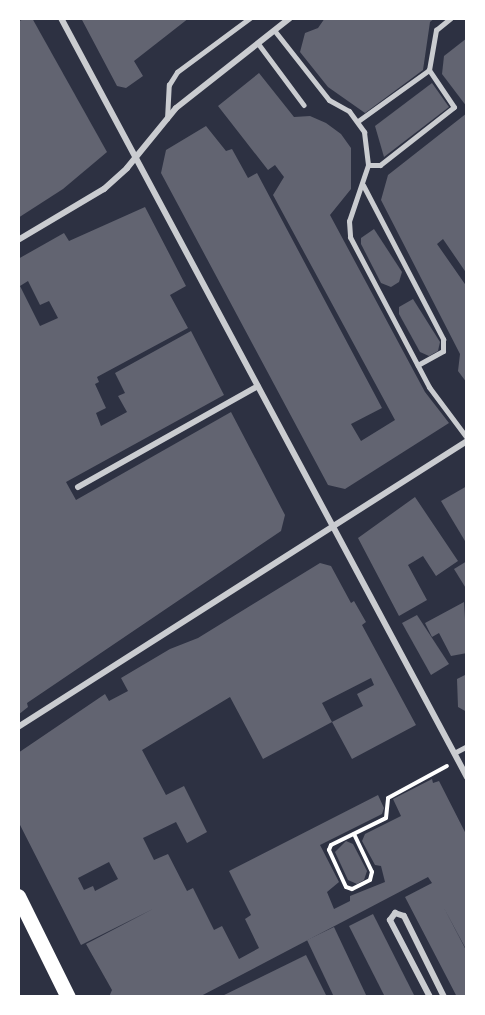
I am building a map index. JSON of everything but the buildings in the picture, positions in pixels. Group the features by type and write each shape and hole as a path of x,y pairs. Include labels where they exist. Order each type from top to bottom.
{"main road":[{"path":"18,896 68,997"}],"street":[{"path":"61,18 467,777"},
{"path":"18,240 104,189 137,157 168,118 192,94 290,18"},
{"path":"368,165 380,165 454,107 429,70 436,30 450,18"},
{"path":"18,728 467,439 418,365 347,229 368,165 368,144 358,121 329,100 274,30"},
{"path":"358,121 429,70"},
{"path":"363,185 443,339 443,351 418,365"},
{"path":"78,487 258,386"},
{"path":"456,756 467,746"},
{"path":"430,997 390,920 395,913 404,916 444,997"}],"lane":[{"path":"168,118 169,86 177,72 250,18"},
{"path":"258,43 304,105"}],"path":[{"path":"354,834 372,872 370,880 352,889 346,887 328,850 354,834 386,818 388,798 456,756"}]}
